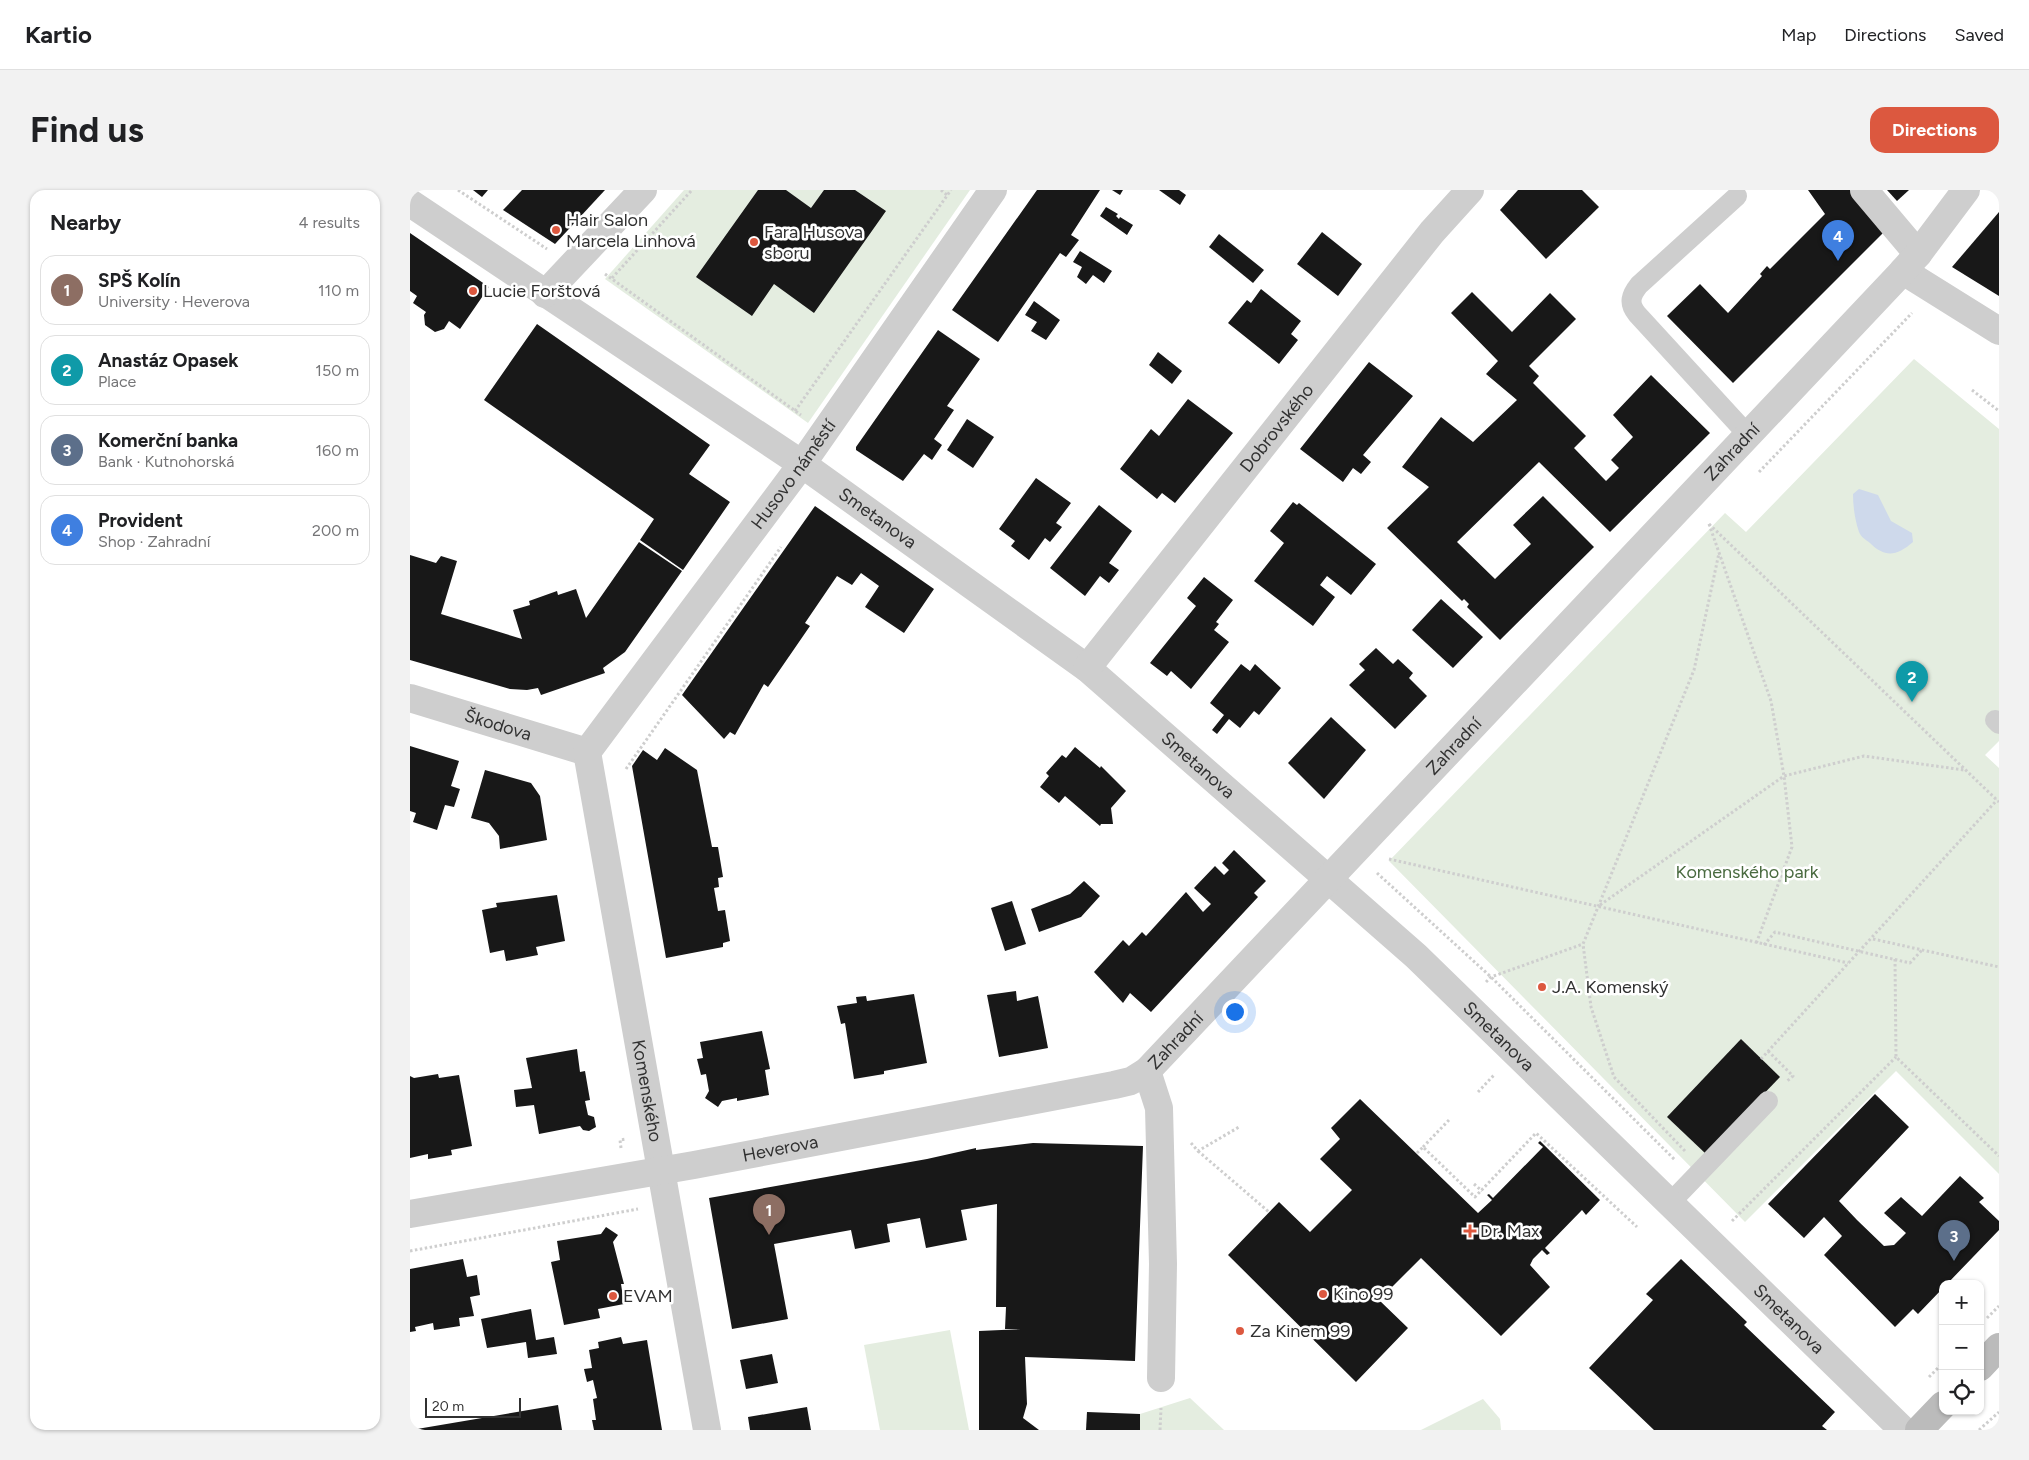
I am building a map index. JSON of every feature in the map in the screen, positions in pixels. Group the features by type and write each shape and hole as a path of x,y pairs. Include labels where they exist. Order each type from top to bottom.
{"street":[{"path":"545,294 643,190"},
{"name":"Husovo náměstí","path":"587,752 802,464 993,190"},
{"name":"Dobrovského","path":"1088,668 1432,232 1470,190"},
{"path":"1864,190 1910,263 1999,331"},
{"name":"Zahradní","path":"1161,1378 1164,1264 1159,1108 1147,1071 1910,263 1966,190"},
{"name":"Smetanova","path":"410,203 802,464 1088,668 1416,956 1903,1430"},
{"name":"Škodova","path":"410,698 587,752"},
{"name":"Komenského","path":"587,752 707,1430"},
{"name":"Heverova","path":"410,1214 661,1170 1114,1085 1131,1080 1147,1071"},
{"path":"1984,1363 1999,1347"},
{"path":"1919,1430 1939,1410"}],"lane":[{"path":"1737,196 1639,285 1633,293 1631,308 1748,435"},
{"path":"1670,1203 1768,1101"}],"path":[{"path":"458,190 556,255 566,246 824,432"},
{"path":"612,278 692,190"},
{"path":"941,190 948,195"},
{"path":"795,410 951,190"},
{"path":"1972,390 1999,411"},
{"path":"1687,500 1708,524 1998,801 1761,1059"},
{"path":"1708,524 1771,701 1784,776 1792,846 1756,944"},
{"path":"626,769 785,542"},
{"path":"1675,1141 1614,1077 1591,1007 1583,944 1694,670 1719,553"},
{"path":"1599,905 1784,776 1864,756 1966,770"},
{"path":"1386,858 1599,905 1756,944 1848,964"},
{"path":"1764,945 1775,932 1910,962 1922,950"},
{"path":"1872,939 1999,967"},
{"path":"1491,977 1583,944"},
{"path":"1895,959 1896,1057 1999,1156"},
{"path":"1768,1051 1793,1076 1786,1082"},
{"path":"1732,1221 1896,1057"},
{"path":"1478,1092 1489,1079"},
{"path":"1417,1153 1449,1120"},
{"path":"1228,1134 1240,1127"},
{"path":"1423,1147 1475,1197 1536,1133 1637,1227"},
{"path":"1198,1151 1269,1212"},
{"path":"1474,1184 1482,1191"},
{"path":"410,1251 631,1211"},
{"path":"1984,1321 1999,1306"},
{"path":"1979,1430 1999,1412"}],"green space":[{"path":"684,190 970,190 808,423 605,279"},
{"name":"Komenského park","path":"1914,359 1999,429 1999,741 1985,755 1999,768 1999,1174 1896,1071 1745,1222 1389,861 1725,513 1746,532"},
{"path":"950,1330 969,1430 880,1430 864,1345"},
{"path":"1190,1398 1224,1430 1134,1430 1140,1414"},
{"path":"1483,1399 1500,1419 1501,1430 1421,1430"}],"water":[{"path":"1859,489 1878,495 1891,521 1912,533 1913,542 1902,550 1886,553 1875,548 1862,537 1855,518 1853,504 1853,494"}],"building":[{"path":"473,190 488,190 482,197"},
{"path":"522,190 605,190 555,244 503,210"},
{"path":"758,190 786,190 811,208 824,190 855,190 886,211 814,313 774,284 752,316 696,277"},
{"path":"1037,190 1100,190 1071,235 1079,240 1066,257 1060,253 998,342 952,310"},
{"path":"1112,190 1123,190 1120,195"},
{"path":"1159,190 1179,190 1186,195 1180,205"},
{"path":"1518,190 1582,190 1599,207 1546,259 1500,210"},
{"path":"1808,190 1852,190 1883,233 1733,383 1667,316 1700,284 1728,313 1762,276 1760,274 1767,266 1770,269 1825,214"},
{"path":"1887,190 1909,190 1897,201"},
{"path":"1106,207 1118,214 1116,216 1119,219 1120,217 1133,225 1127,235 1100,216"},
{"path":"1999,212 1999,296 1952,267"},
{"path":"1322,232 1362,264 1338,296 1297,264"},
{"path":"410,233 489,287 460,329 449,321 444,329 435,332 425,325 424,315 426,312 413,303 417,296 410,291"},
{"path":"1219,234 1264,270 1253,283 1209,247"},
{"path":"1080,251 1112,271 1104,283 1093,275 1086,284 1077,277 1082,267 1073,262"},
{"path":"1261,289 1301,321 1291,334 1298,340 1279,364 1228,323 1247,300 1251,303"},
{"path":"1472,292 1512,332 1550,293 1576,319 1529,366 1539,376 1533,383 1586,436 1574,448 1606,481 1619,468 1611,460 1633,437 1613,415 1651,375 1710,433 1610,532 1539,462 1457,542 1495,579 1531,544 1513,525 1543,496 1594,547 1500,640 1467,607 1469,604 1464,599 1462,601 1387,528 1429,487 1402,467 1441,417 1473,442 1517,400 1486,374 1498,361 1451,313"},
{"path":"1034,301 1060,320 1046,340 1031,331 1037,322 1025,315"},
{"path":"537,324 710,445 689,474 730,502 683,570 640,540 654,519 484,400"},
{"path":"938,330 980,359 947,406 954,410 934,439 942,445 932,460 924,454 903,481 856,450 856,447"},
{"path":"1158,352 1182,371 1172,384 1149,365"},
{"path":"1369,362 1413,396 1363,455 1371,462 1361,474 1353,468 1343,482 1300,449"},
{"path":"1188,399 1233,433 1175,503 1162,493 1157,499 1120,469 1151,429 1159,436"},
{"path":"967,419 994,437 973,468 947,450"},
{"path":"1036,478 1071,503 1056,523 1062,527 1050,542 1045,538 1029,560 1011,546 1015,541 999,529"},
{"path":"1293,502 1297,505 1299,503 1376,564 1351,595 1327,576 1320,585 1335,597 1313,626 1254,581 1284,543 1270,531"},
{"path":"1099,505 1132,531 1109,563 1119,570 1109,583 1100,576 1085,596 1050,568"},
{"path":"815,506 934,589 904,633 865,607 879,586 861,573 852,585 837,576 805,623 810,626 768,687 764,684 735,735 730,732 724,739 682,695"},
{"path":"639,542 682,571 625,652 603,668 605,673 541,695 538,688 527,690 510,689 410,660 410,555 436,563 441,556 457,561 441,614 522,639 513,610 530,605 529,601 557,591 558,595 576,589 586,618"},
{"path":"1204,577 1233,600 1216,622 1219,624 1214,630 1229,642 1191,689 1171,671 1167,676 1150,663 1196,606 1187,598"},
{"path":"1441,599 1483,637 1453,668 1412,630"},
{"path":"1376,648 1393,664 1398,659 1413,673 1409,678 1427,696 1395,729 1349,685 1365,670 1359,664"},
{"path":"1241,664 1250,671 1255,664 1281,688 1259,715 1254,711 1240,728 1229,719 1217,734 1212,730 1224,715 1210,703"},
{"path":"1331,717 1366,750 1324,799 1288,763"},
{"path":"410,746 459,761 451,786 460,789 454,807 445,805 437,830 413,822 416,813 410,811"},
{"path":"1075,747 1100,768 1101,766 1126,791 1111,808 1113,824 1101,824 1100,826 1065,796 1059,803 1040,787 1049,776 1046,773 1062,755 1066,758"},
{"path":"665,748 697,770 712,847 718,847 723,877 718,878 719,887 714,888 718,911 725,910 730,941 723,943 723,947 666,958 632,766 643,750 657,760"},
{"path":"485,770 531,783 540,796 547,840 500,849 499,836 489,823 471,818"},
{"path":"1234,850 1266,881 1254,893 1258,897 1151,1012 1130,993 1123,1003 1094,972 1123,940 1129,946 1142,932 1146,936 1186,892 1203,912 1211,904 1194,888 1215,866 1224,875 1229,870 1222,863"},
{"path":"1084,881 1100,896 1081,917 1039,932 1031,909 1070,894"},
{"path":"557,895 565,941 536,947 538,955 506,961 504,950 490,953 482,910 497,907 496,903"},
{"path":"1012,901 1026,944 1005,951 991,908"},
{"path":"1016,991 1017,1001 1038,996 1048,1048 999,1057 987,995"},
{"path":"914,994 927,1063 884,1071 884,1074 854,1079 845,1023 841,1024 837,1006 857,1003 856,997 866,996 867,1001"},
{"path":"762,1031 770,1069 765,1070 769,1095 737,1101 737,1098 722,1101 718,1107 705,1098 709,1091 706,1074 701,1075 697,1059 703,1058 700,1042"},
{"path":"1741,1039 1780,1077 1706,1154 1667,1117"},
{"path":"577,1049 580,1072 585,1071 590,1100 585,1101 588,1115 594,1117 596,1127 589,1131 583,1130 580,1126 539,1134 534,1105 516,1107 514,1090 532,1088 526,1058"},
{"path":"438,1074 439,1078 459,1075 472,1146 451,1150 452,1155 428,1159 428,1154 410,1158 410,1076 414,1078"},
{"path":"1875,1094 1909,1127 1839,1201 1884,1246 1894,1245 1906,1233 1884,1213 1901,1197 1922,1216 1960,1176 1984,1198 1979,1202 1999,1221 1999,1230 1951,1280 1939,1280 1939,1292 1918,1314 1913,1309 1895,1327 1824,1255 1842,1236 1824,1217 1804,1238 1768,1204"},
{"path":"1360,1099 1478,1213 1492,1200 1487,1195 1489,1194 1493,1198 1543,1147 1538,1143 1540,1141 1600,1200 1586,1215 1582,1210 1545,1248 1550,1253 1547,1255 1542,1250 1533,1259 1530,1265 1550,1287 1501,1336 1421,1258 1379,1300 1408,1328 1356,1382 1228,1255 1279,1202 1310,1232 1352,1190 1320,1159 1340,1139 1331,1128"},
{"path":"1033,1143 1143,1146 1135,1361 1025,1357 1027,1404 1023,1418 1039,1430 979,1430 979,1331 1021,1329 1005,1329 1006,1307 996,1307 997,1204 961,1210 967,1240 926,1248 920,1218 887,1224 890,1242 855,1249 851,1230 774,1244 788,1319 732,1329 709,1198 927,1159 976,1148 976,1150"},
{"path":"606,1227 618,1235 613,1242 624,1284 621,1284 624,1304 598,1309 600,1318 564,1325 551,1262 560,1260 557,1241 601,1234"},
{"path":"463,1259 467,1277 477,1275 480,1295 470,1297 474,1316 459,1318 460,1326 434,1330 433,1323 415,1327 416,1331 410,1332 410,1269"},
{"path":"1681,1259 1747,1322 1744,1325 1835,1412 1822,1426 1827,1430 1654,1430 1589,1368 1653,1300 1646,1294"},
{"path":"531,1309 536,1340 554,1337 557,1354 528,1358 526,1342 487,1348 481,1319"},
{"path":"621,1337 623,1344 647,1340 662,1430 594,1430 592,1420 596,1420 593,1399 597,1398 593,1380 587,1382 584,1369 592,1368 589,1350 599,1348 598,1342"},
{"path":"772,1354 778,1383 746,1389 740,1360"},
{"path":"558,1405 562,1430 417,1430 417,1429"},
{"path":"807,1407 811,1430 750,1430 748,1417"},
{"path":"1087,1412 1140,1414 1140,1430 1086,1430"}],"place":[{"name":"Hair Salon Marcela Linhová","path":"556,230"},
{"name":"Fara Husova sboru","path":"754,242"},
{"name":"Provident","path":"1838,261"},
{"name":"Lucie Forštová","path":"473,291"},
{"name":"Anastáz Opasek","path":"1912,702"},
{"name":"J.A. Komenský","path":"1542,987"},
{"name":"Dr. Max","path":"1470,1231"},
{"name":"SPŠ Kolín","path":"769,1235"},
{"name":"Komerční banka","path":"1954,1261"},
{"name":"Kino 99","path":"1323,1294"},
{"name":"EVAM","path":"613,1296"},
{"name":"Za Kinem 99","path":"1240,1331"}]}
